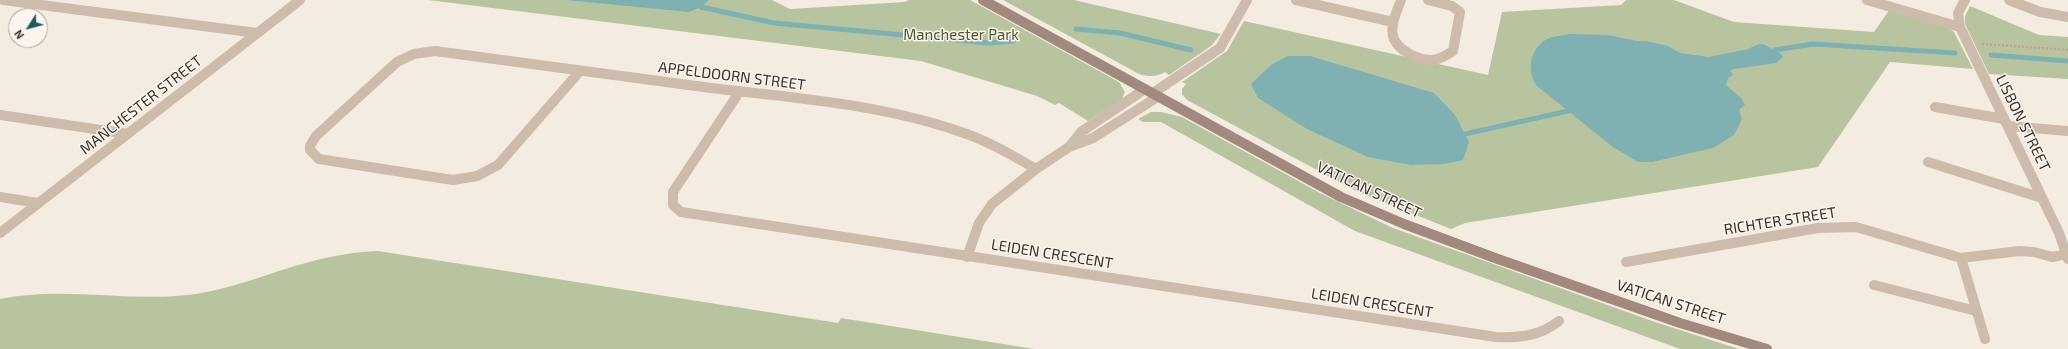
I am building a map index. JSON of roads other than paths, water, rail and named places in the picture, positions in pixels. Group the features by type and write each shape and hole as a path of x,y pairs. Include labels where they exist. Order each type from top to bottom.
{"street":[{"path":"4,0 257,33"},
{"name":"MANCHESTER STREET","path":"0,233 300,0"},
{"name":"VATICAN STREET","path":"983,0 1341,197 1404,224 1494,258 1665,318 1767,349"},
{"path":"1069,147 1081,132 1152,92 1220,48 1246,0"},
{"path":"1296,0 1393,22"},
{"path":"1401,0 1393,22 1393,38 1398,46 1404,51 1413,56 1432,60 1446,56 1453,51 1460,12 1452,6 1428,0"},
{"path":"1867,0 1960,27"},
{"name":"LISBON STREET","path":"1965,0 1958,13 1960,27 2042,198 2067,256"},
{"path":"2009,0 2040,12 2068,17"},
{"name":"APPELDOORN STREET","path":"580,71 498,164 490,170 471,178 453,180 319,159 311,154 310,146 316,136 397,62 414,54 436,51 878,110 909,117 996,145 1036,169"},
{"name":"LEIDEN CRESCENT","path":"740,91 673,192 672,204 680,212 1496,337 1530,336 1551,328 1559,321"},
{"path":"967,257 979,223 992,204 1036,169 1069,147 1093,138 1152,92"},
{"path":"1935,106 2006,122 2068,131"},
{"path":"0,115 128,134"},
{"path":"1928,162 2042,198"},
{"path":"0,197 38,203"},
{"name":"RICHTER STREET","path":"1626,262 1818,228 1845,226 1866,230 1960,258 2018,252 2034,252 2052,257 2067,256"},
{"path":"1960,258 1985,338"},
{"path":"1874,285 1976,311"}],"water":[{"path":"566,0 709,0 701,7 689,12"},
{"path":"1569,34 1608,35 1637,41 1646,41 1668,46 1680,53 1709,57 1748,49 1759,44 1763,44 1780,53 1783,57 1776,63 1734,69 1730,71 1733,74 1728,78 1726,85 1741,98 1745,105 1739,110 1742,119 1734,135 1713,148 1652,162 1638,162 1613,147 1537,86 1534,81 1531,62 1535,50 1544,41 1550,38"},
{"path":"1288,56 1310,56 1434,93 1455,115 1469,142 1463,160 1444,164 1411,165 1368,157 1307,129 1258,98 1251,84 1271,65"}],"waterway":[{"path":"701,7 774,23 989,43 1013,41"},
{"path":"1076,29 1120,33 1191,50"},
{"path":"1775,50 1813,44 1955,53"},
{"path":"1991,55 2068,61"},
{"path":"1465,134 1568,111"}],"park label":[{"name":"Manchester Park","path":"961,35"}]}
